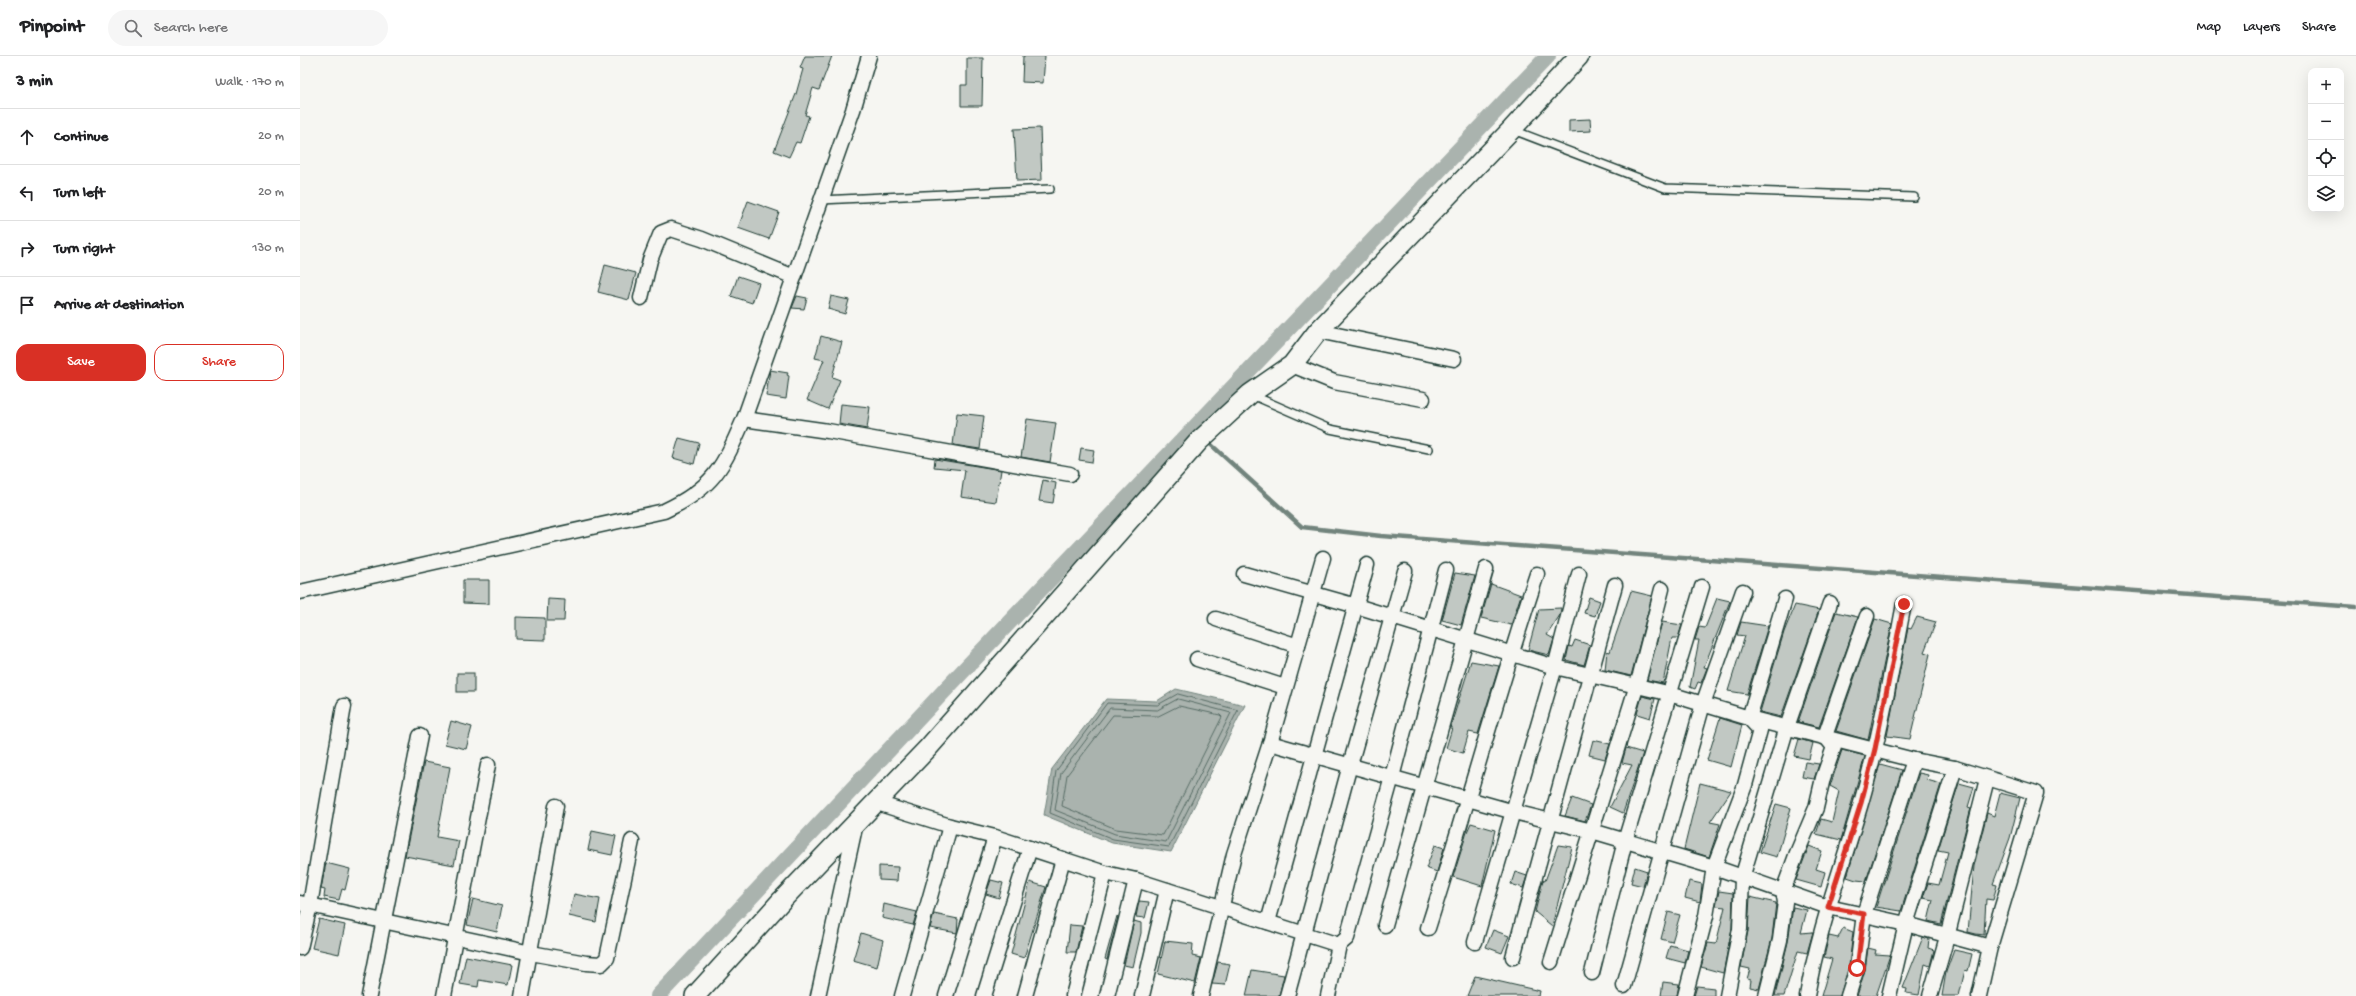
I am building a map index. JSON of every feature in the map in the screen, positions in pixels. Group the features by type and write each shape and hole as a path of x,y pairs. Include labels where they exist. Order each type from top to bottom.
{"main road":[{"path":"695,996 856,822 877,803 928,748 1205,435 1250,394 1292,365 1318,331 1512,129 1578,56"}],"street":[{"path":"300,592 664,511 685,502 712,480 725,463 744,419 821,200 869,56"},
{"path":"640,298 650,260 661,233 671,229 702,239 794,277"},
{"path":"1318,331 1454,359"},
{"path":"1292,365 1334,382 1423,399"},
{"path":"744,419 828,431 1070,474"},
{"path":"1201,996 1234,854 1270,743 1323,558"},
{"path":"1268,922 1367,565"},
{"path":"1385,925 1486,569"},
{"path":"1328,996 1339,945 1346,938 1392,777 1446,570"},
{"path":"1287,996 1303,932 1350,765 1394,618 1406,571"},
{"path":"1244,574 1356,606 1555,668 1670,694 1749,718 1825,736 1914,760 1955,768 2036,794 1990,947 1979,996"},
{"path":"1428,928 1469,798 1511,654 1537,574"},
{"path":"1475,942 1555,668 1579,574"},
{"path":"1513,957 1615,585"},
{"path":"1592,973 1625,841 1702,587"},
{"path":"1551,962 1637,686 1662,589"},
{"path":"1624,986 1660,852 1703,704 1743,591"},
{"path":"1749,718 1786,599"},
{"path":"1727,996 1740,929 1742,878 1787,727 1830,602"},
{"path":"1807,996 1814,953 1861,803 1875,749 1904,604"},
{"path":"1825,736 1867,616"},
{"path":"1216,619 1298,646"},
{"path":"1197,659 1285,687"},
{"path":"300,948 305,904 344,706"},
{"path":"1685,996 1706,916 1714,867 1745,785 1760,730 1749,718"},
{"path":"369,996 420,736"},
{"path":"1766,996 1780,940 1785,902 1783,891 1816,808 1823,778 1834,747 1825,736"},
{"path":"1270,743 1469,798 1514,812 1592,831 1714,867 1828,907 1906,924 1947,937 1990,947"},
{"path":"1848,996 1857,968 1864,914 1914,760"},
{"path":"444,996 488,765"},
{"path":"1890,996 1906,924 1955,768"},
{"path":"1930,996 1947,937 1987,779"},
{"path":"877,803 950,826 995,837 1105,873 1136,880 1303,932 1339,945"},
{"path":"522,996 531,953 556,806"},
{"path":"818,996 856,822"},
{"path":"902,996 950,826"},
{"path":"946,996 995,837"},
{"path":"305,904 455,938 586,963 601,964 605,960 632,841"},
{"path":"984,996 1030,848"},
{"path":"1025,996 1063,859"},
{"path":"1073,996 1105,873"},
{"path":"1107,996 1136,880"},
{"path":"1142,996 1167,890"}],"lane":[{"path":"1512,129 1665,188 1914,197"},
{"path":"821,200 1050,189"},
{"path":"1250,394 1330,429 1429,449"}],"water":[{"path":"1176,689 1245,705 1171,852 1112,843 1044,815 1052,769 1106,699 1157,701"}],"building":[{"path":"805,56 832,56 819,90 813,88 805,115 809,116 800,143 796,142 789,157 774,151 796,94 803,69 800,68"},
{"path":"1023,56 1045,56 1043,83 1022,82"},
{"path":"967,58 983,58 982,106 961,106 961,85 967,85"},
{"path":"1590,119 1591,131 1569,132 1569,120"},
{"path":"1040,128 1042,180 1017,181 1014,129"},
{"path":"748,201 779,212 769,239 738,228"},
{"path":"605,265 636,273 629,300 598,292"},
{"path":"738,276 759,283 752,303 731,296"},
{"path":"797,296 807,298 804,309 792,308"},
{"path":"831,296 849,300 845,314 828,309"},
{"path":"821,336 842,342 832,377 840,380 828,409 807,400 824,360 815,358"},
{"path":"770,370 788,373 787,375 789,376 786,399 766,396"},
{"path":"841,404 870,407 867,429 839,424"},
{"path":"957,413 984,416 980,449 953,445"},
{"path":"1027,419 1056,423 1050,462 1021,457"},
{"path":"679,438 699,443 694,464 673,458"},
{"path":"1081,448 1094,450 1092,462 1079,460"},
{"path":"935,459 1001,470 996,502 961,497 965,470 934,467"},
{"path":"1043,480 1056,483 1053,503 1039,501"},
{"path":"1455,573 1475,576 1461,625 1442,620"},
{"path":"463,580 489,580 489,604 463,603"},
{"path":"1491,584 1521,595 1511,625 1481,618"},
{"path":"1631,591 1652,596 1631,676 1605,670 1607,651 1610,652"},
{"path":"1589,597 1600,601 1595,616 1584,613"},
{"path":"1717,598 1730,601 1704,667 1707,668 1701,683 1698,682 1695,689 1690,687 1699,640 1695,640 1699,627 1705,628"},
{"path":"548,599 565,600 564,621 547,621"},
{"path":"1795,605 1819,610 1781,717 1760,712 1784,632"},
{"path":"1561,608 1560,615 1547,635 1554,639 1549,655 1528,650 1539,609"},
{"path":"1836,612 1858,617 1819,727 1798,722"},
{"path":"516,617 545,618 545,640 516,639"},
{"path":"1917,617 1936,622 1924,652 1930,654 1910,739 1887,736 1908,628 1911,629"},
{"path":"1875,619 1892,624 1868,740 1836,731"},
{"path":"1662,622 1682,625 1678,638 1672,638 1663,683 1647,680"},
{"path":"1741,622 1768,626 1747,694 1728,691 1745,636 1737,635"},
{"path":"1575,640 1590,645 1584,665 1566,660 1569,646 1572,647"},
{"path":"1471,661 1499,666 1478,734 1469,732 1463,753 1446,748 1452,728 1450,728"},
{"path":"457,673 474,673 474,692 457,692"},
{"path":"1642,696 1655,699 1650,718 1637,714"},
{"path":"1720,718 1742,725 1731,767 1707,760"},
{"path":"451,721 472,727 466,749 445,744"},
{"path":"1799,739 1813,743 1809,759 1794,756"},
{"path":"1593,740 1610,744 1605,759 1589,755"},
{"path":"1626,748 1643,753 1623,813 1610,807 1632,765 1622,763"},
{"path":"1842,750 1865,756 1841,840 1816,834 1821,819 1832,822 1839,791 1830,786"},
{"path":"424,762 450,767 437,837 459,841 454,865 405,856"},
{"path":"1805,762 1819,764 1814,779 1802,777"},
{"path":"1880,764 1902,770 1866,881 1856,880 1847,877"},
{"path":"1919,773 1928,775 1927,780 1941,784 1901,911 1876,907"},
{"path":"1700,783 1731,791 1710,822 1720,824 1709,857 1684,849"},
{"path":"1959,783 1974,787 1968,807 1971,808 1941,924 1928,921 1933,900 1923,898 1928,883 1939,885 1948,852 1938,850"},
{"path":"2000,793 2020,798 2010,838 1993,884 1997,885 1993,900 1986,899 1984,935 1976,934 1968,932 1974,866 1987,813 1994,816"},
{"path":"1572,798 1591,805 1585,821 1565,816"},
{"path":"1776,804 1791,808 1777,857 1760,852"},
{"path":"1471,823 1495,830 1482,886 1453,877"},
{"path":"592,831 616,836 612,855 588,850"},
{"path":"1435,845 1444,848 1437,872 1426,868"},
{"path":"1558,845 1572,847 1552,926 1535,912 1543,880 1545,881"},
{"path":"1809,846 1822,851 1816,869 1825,872 1821,887 1796,880"},
{"path":"326,863 350,869 345,890 342,889 339,900 324,897 325,890 321,889"},
{"path":"879,866 898,867 897,881 879,880"},
{"path":"1635,867 1647,871 1643,886 1631,883"},
{"path":"1515,872 1527,876 1523,888 1511,884"},
{"path":"991,880 1003,883 999,898 986,894"},
{"path":"1689,881 1702,884 1700,902 1685,898"},
{"path":"1030,882 1046,887 1024,958 1011,954"},
{"path":"1719,891 1733,893 1732,928 1723,973 1701,967 1708,943 1716,944 1725,907 1716,906"},
{"path":"574,894 600,899 596,922 569,916"},
{"path":"1750,897 1776,903 1772,938 1759,989 1750,987 1751,980 1747,979 1750,969 1741,967 1748,931"},
{"path":"473,899 502,906 497,932 467,925"},
{"path":"1139,901 1149,902 1145,918 1136,917"},
{"path":"884,904 917,912 913,925 882,918"},
{"path":"1793,907 1807,910 1801,933 1813,932 1807,953 1798,951 1784,996 1775,996 1788,942"},
{"path":"1668,912 1680,915 1672,942 1661,939"},
{"path":"934,914 958,919 957,933 930,928"},
{"path":"1117,916 1118,917 1107,960 1105,959"},
{"path":"319,919 345,925 339,954 312,948"},
{"path":"1134,921 1141,923 1141,933 1133,967 1124,965"},
{"path":"1070,925 1082,926 1076,952 1067,952"},
{"path":"1843,928 1853,932 1849,966 1840,996 1821,996 1832,959 1824,957 1829,936 1838,938"},
{"path":"1493,930 1509,936 1502,953 1486,947"},
{"path":"861,933 883,940 877,967 853,960"},
{"path":"1923,937 1929,939 1928,948 1934,950 1930,966 1925,964 1919,995 1906,993 1907,989 1903,988"},
{"path":"1165,941 1193,944 1192,956 1201,958 1195,983 1158,974"},
{"path":"1670,945 1688,950 1685,963 1666,958"},
{"path":"1868,948 1876,950 1875,954 1890,955 1876,996 1857,996 1865,970"},
{"path":"1954,950 1972,954 1968,971 1965,970 1959,996 1942,996 1946,972"},
{"path":"466,956 512,965 508,985 479,980 478,987 460,984"},
{"path":"1218,962 1230,964 1225,985 1212,984"},
{"path":"1252,970 1284,975 1279,996 1246,996"},
{"path":"1475,976 1540,991 1539,996 1467,996"},
{"path":"1663,982 1679,984 1677,996 1661,996"},
{"path":"1697,986 1714,988 1714,996 1694,996"}],"waterway":[{"path":"658,996 962,672 1548,56"},
{"path":"1207,441 1302,527 1381,536 2356,607"}],"route":[{"path":"1857,968 1864,914 1828,907 1861,803 1875,749 1904,604"}]}
